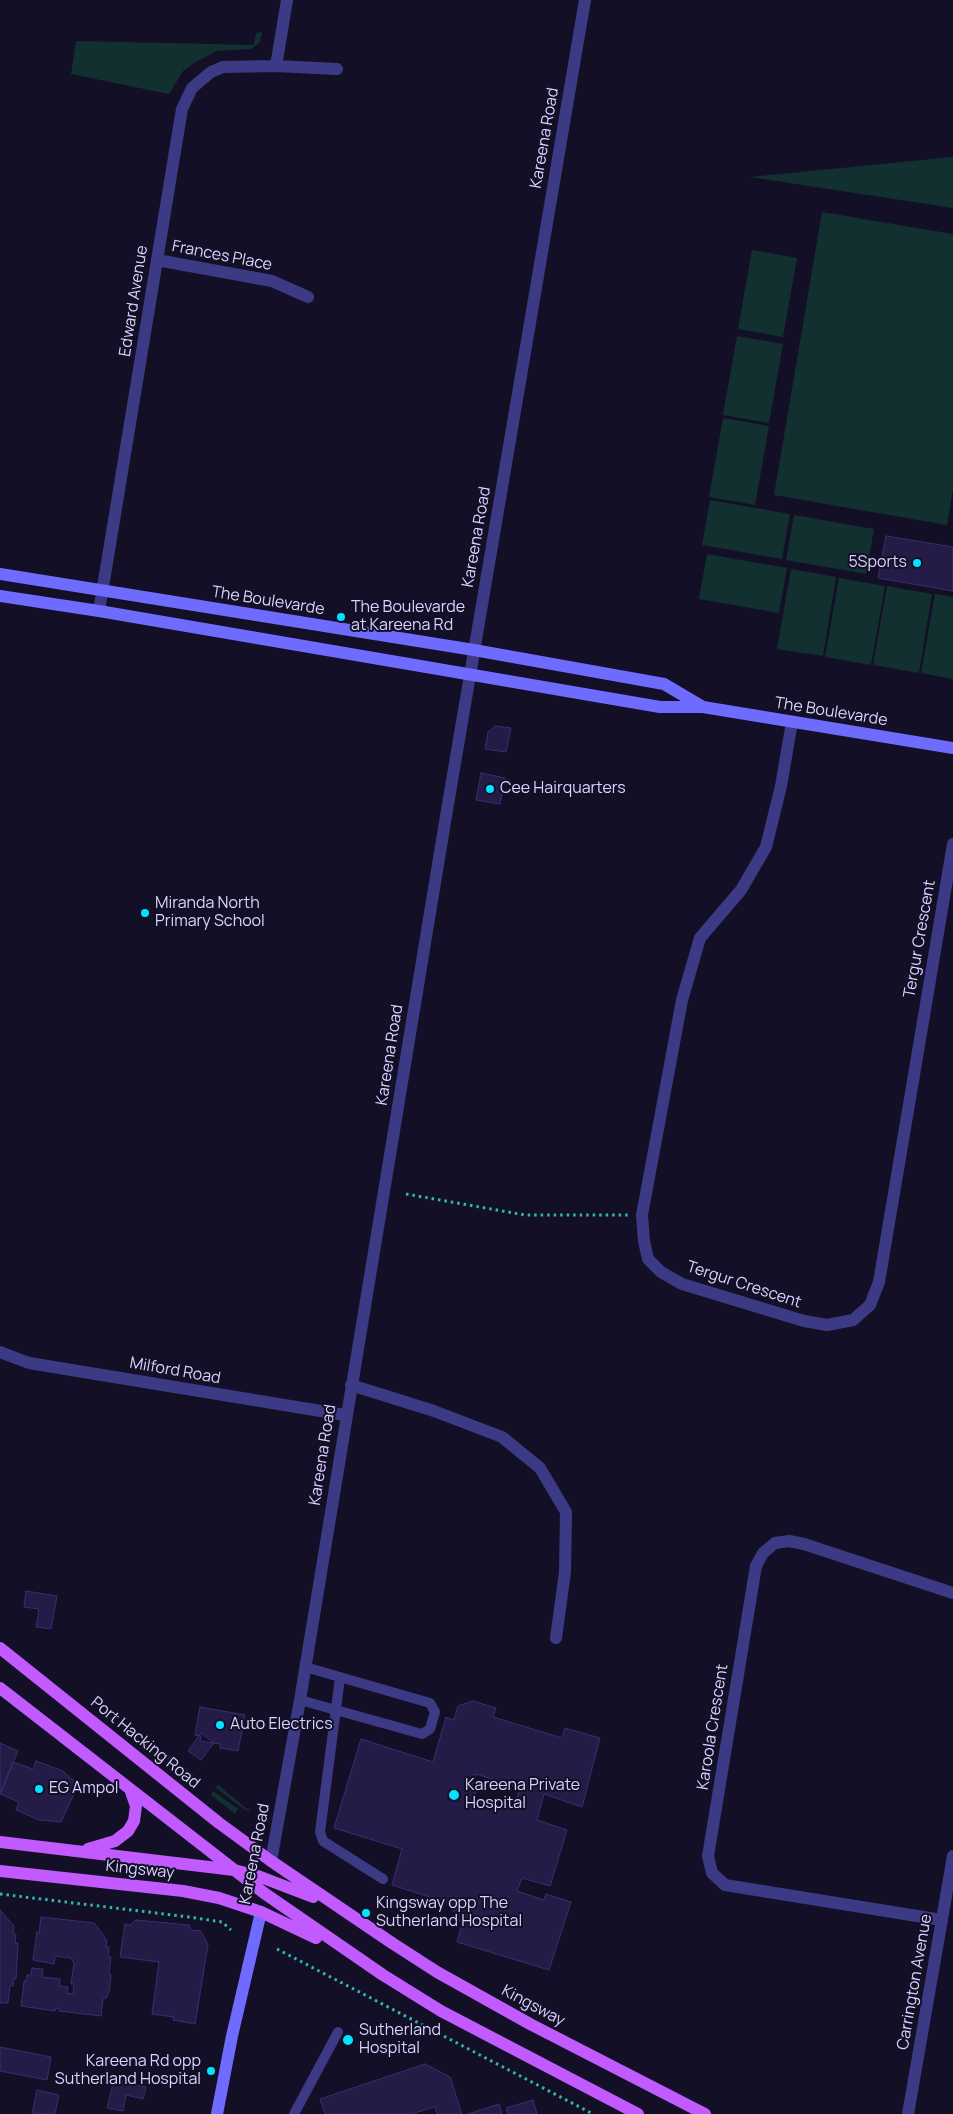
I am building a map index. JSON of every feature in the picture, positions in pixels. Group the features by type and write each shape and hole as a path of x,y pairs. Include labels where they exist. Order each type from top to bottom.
{"main road":[{"name":"The Boulevarde","path":"0,574 102,592 474,650 664,684 703,707"},
{"name":"The Boulevarde","path":"0,596 99,611 660,707 703,707 953,748"},
{"name":"Port Hacking Road","path":"0,1648 219,1823 271,1861"},
{"path":"0,1688 66,1742 128,1786 264,1893"},
{"path":"71,1850 108,1844 121,1838 128,1831 134,1821 136,1806 133,1794 128,1786"},
{"name":"Kingsway","path":"0,1842 234,1870 267,1879 305,1893 351,1916"},
{"name":"Kareena Road","path":"217,2114 232,2036 271,1861"},
{"name":"Kingsway","path":"271,1861 351,1916 438,1972 530,2024 705,2114"},
{"name":"Kingsway","path":"0,1871 202,1894 219,1898 261,1912 354,1956"},
{"name":"Kingsway","path":"264,1893 354,1956 441,2012 638,2114"}],"street":[{"path":"276,66 287,0"},
{"name":"Kareena Road","path":"271,1861 300,1700 345,1415 585,0"},
{"name":"Edward Avenue","path":"99,611 182,109 192,88 211,72 223,67 276,66 337,70"},
{"name":"Frances Place","path":"157,260 272,281 308,297"},
{"name":"Tergur Crescent","path":"792,722 779,795 766,847 740,890 700,938 682,1000 642,1215 644,1241 648,1259 661,1272 682,1284 804,1321 827,1325 853,1320 870,1305 879,1282 953,844"},
{"name":"Milford Road","path":"0,1352 29,1363 345,1415"},
{"path":"351,1385 434,1411 502,1437 540,1468 566,1512 565,1572 556,1638"},
{"name":"Karoola Crescent","path":"942,1920 725,1885 712,1873 708,1856 756,1566 763,1553 775,1543 789,1541 804,1544 953,1594"},
{"name":"Carrington Avenue","path":"908,2114 953,1856"}],"lane":[{"path":"300,1700 422,1734 430,1729 434,1712 430,1703 305,1668"},
{"path":"340,1678 320,1832 323,1841 383,1879"},
{"path":"294,2114 338,2032"}],"path":[{"path":"406,1194 525,1215 642,1215"},
{"path":"0,1894 189,1916 222,1922 231,1930"},
{"path":"277,1949 592,2114"}],"green space":[{"path":"262,32 260,42 251,49 217,51 194,63 183,71 169,94 71,74 76,41 254,45 256,33"},
{"path":"953,157 953,208 750,177"},
{"path":"822,212 953,234 953,489 947,525 774,495"},
{"path":"752,250 797,258 783,337 738,329"},
{"path":"737,336 783,344 769,423 723,415"},
{"path":"723,418 769,426 755,505 709,497"},
{"path":"710,500 790,514 782,559 702,545"},
{"path":"794,515 874,529 866,574 786,560"},
{"path":"707,554 787,568 779,613 699,599"},
{"path":"791,569 836,577 823,656 777,649"},
{"path":"839,578 885,586 871,665 825,657"},
{"path":"887,586 932,594 919,673 873,665"},
{"path":"935,594 953,597 953,679 921,673"},
{"path":"168,1754 196,1777 194,1780 166,1758"},
{"path":"218,1785 250,1811 245,1810 216,1788"},
{"path":"213,1791 238,1809 235,1814 211,1795"}],"building":[{"name":"5Sports","path":"886,536 953,547 953,591 878,578"},
{"path":"496,726 511,728 506,752 485,749 488,732"},
{"name":"Cee Hairquarters","path":"481,773 505,778 500,804 476,800"},
{"path":"26,1591 57,1596 51,1629 36,1627 39,1609 24,1607"},
{"path":"473,1701 496,1708 493,1717 562,1738 565,1728 600,1738 582,1807 544,1794 537,1820 567,1830 550,1886 522,1878 517,1891 544,1900 546,1894 571,1902 549,1970 457,1942 462,1924 448,1903 392,1885 402,1849 334,1828 361,1739 433,1762 446,1717 454,1720 458,1706","holes":["476,1774 520,1788 513,1810 474,1798 476,1790 471,1789"]},
{"name":"Auto Electrics","path":"200,1707 245,1715 238,1751 220,1748 220,1744 200,1741 201,1736 195,1735"},
{"path":"201,1733 214,1743 201,1760 188,1751"},
{"path":"0,1743 18,1751 0,1794"},
{"name":"EG Ampol","path":"36,1761 63,1771 78,1785 61,1822 39,1820 16,1810 19,1802 0,1794 13,1762 33,1769"},
{"path":"0,1910 14,1926 13,1934 16,1934 15,1943 18,1943 16,1979 14,1978 13,1986 10,1986 8,2003 0,2003"},
{"path":"41,1917 94,1923 105,1937 105,1940 107,1940 106,1947 109,1947 108,1956 111,1957 109,1974 111,1975 109,1992 106,1998 103,1998 101,2016 59,2011 56,2008 55,2011 21,2006 24,1981 26,1981 27,1975 31,1975 32,1968 43,1969 42,1977 60,1979 59,1986 68,1987 67,1993 73,1994 74,1984 71,1984 74,1963 71,1958 55,1956 54,1964 33,1960"},
{"path":"136,1920 189,1925 191,1930 201,1931 208,1945 195,2024 173,2020 174,2017 152,2014 159,1962 120,1957 125,1924 130,1925"},
{"path":"0,2047 51,2057 47,2080 0,2071"},
{"path":"425,2064 450,2077 462,2114 437,2114 435,2107 411,2114 325,2114 320,2099"},
{"path":"114,2080 146,2087 143,2099 126,2095 123,2111 107,2108"},
{"path":"37,2090 59,2095 55,2114 32,2114"},
{"path":"533,2100 537,2114 508,2114 506,2108"},
{"path":"499,2104 502,2114 468,2114"}],"place":[{"name":"5Sports","path":"917,563"},
{"name":"The Boulevarde at Kareena Rd","path":"341,617"},
{"name":"Cee Hairquarters","path":"490,789"},
{"name":"Miranda North Primary School","path":"145,913"},
{"name":"Auto Electrics","path":"220,1725"},
{"name":"EG Ampol","path":"39,1789"},
{"name":"Kareena Private Hospital","path":"454,1795"},
{"name":"Kingsway opp The Sutherland Hospital","path":"366,1913"},
{"name":"Sutherland Hospital","path":"348,2040"},
{"name":"Kareena Rd opp Sutherland Hospital","path":"211,2071"}]}
